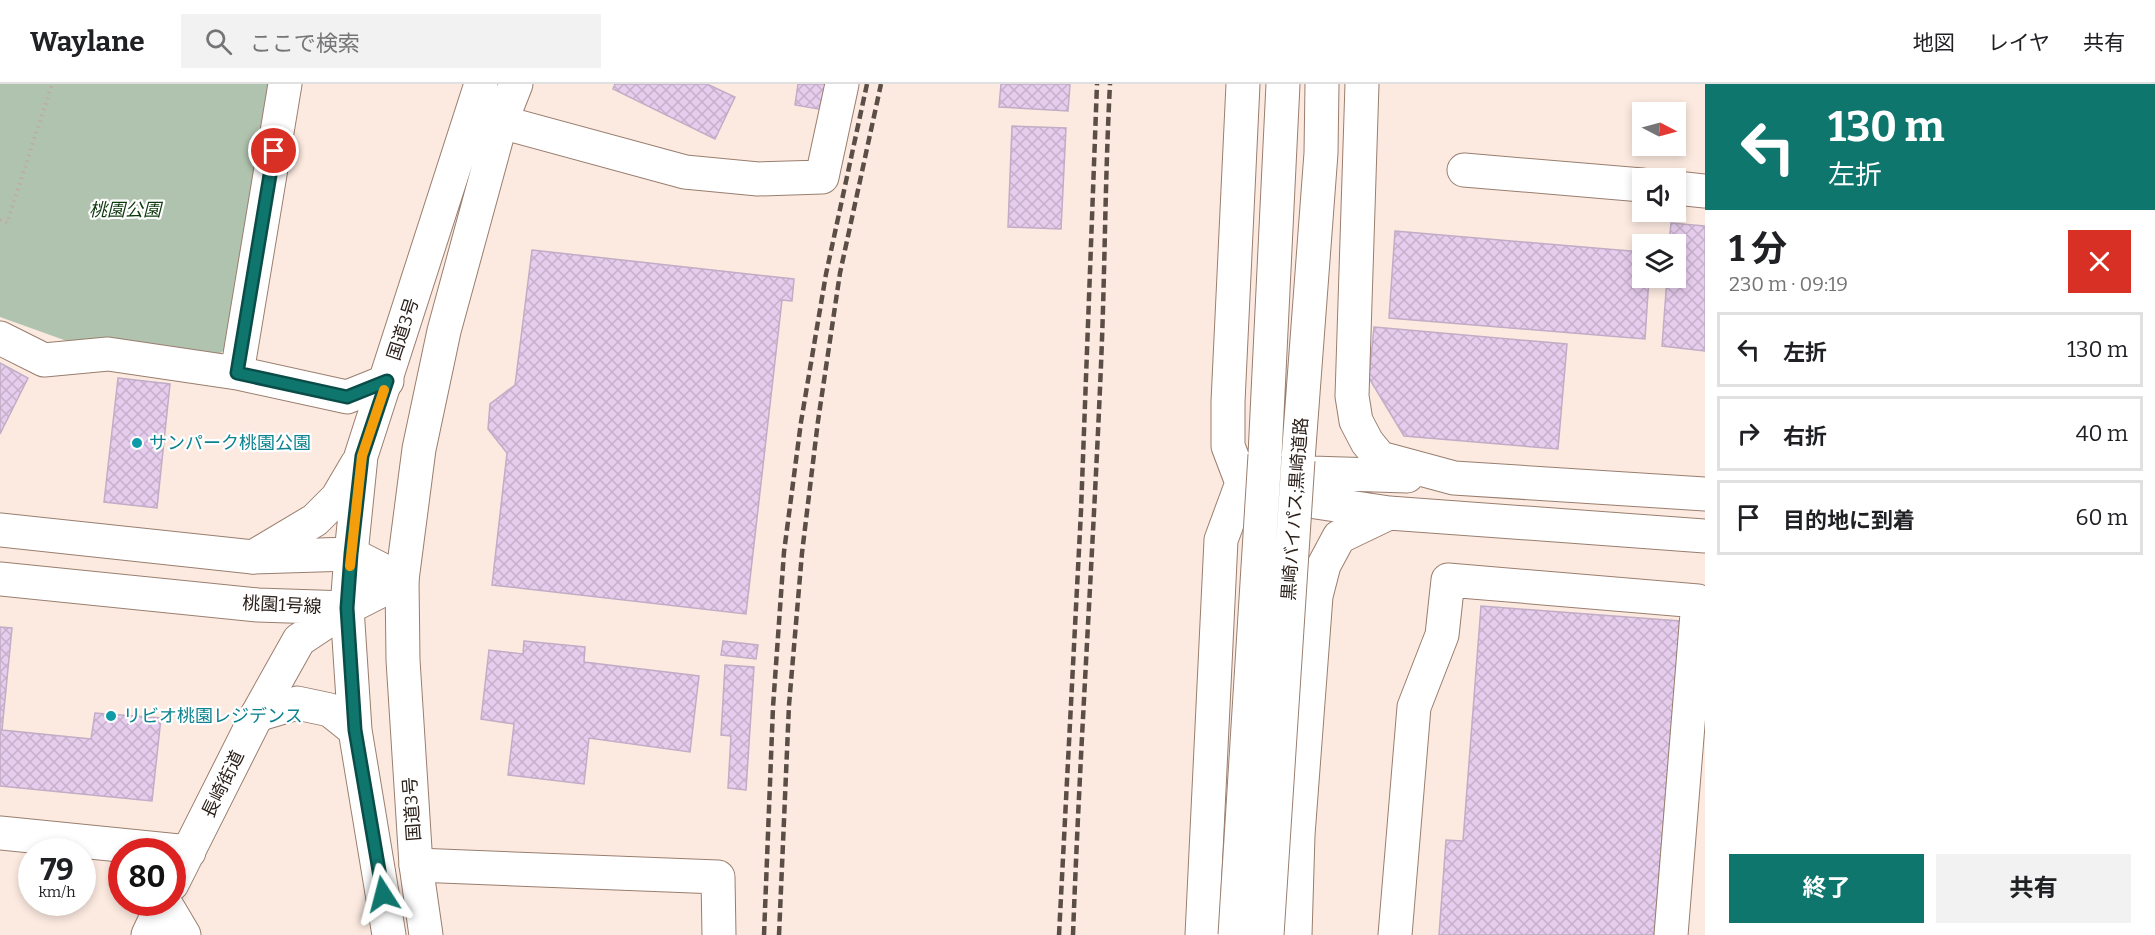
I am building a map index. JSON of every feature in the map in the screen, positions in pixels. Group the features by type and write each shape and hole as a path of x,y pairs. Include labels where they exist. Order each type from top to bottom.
{"main road":[{"path":"237,373 285,84"},
{"name":"国道3号","path":"389,935 355,730 347,608 351,554 362,456 481,84"},
{"name":"国道3号","path":"426,935 416,865 402,660 402,580 419,449 444,330 501,122 516,84"},
{"path":"501,122 685,172 758,179 822,177 842,84"},
{"path":"1202,935 1221,540 1242,483 1228,446 1228,402 1243,84"},
{"name":"黒崎バイパス;黒崎道路","path":"1235,935 1266,455 1283,84"},
{"name":"黒崎バイパス;黒崎道路","path":"1267,935 1321,153 1322,84"},
{"path":"1362,84 1352,366 1352,396 1356,421 1367,442 1380,458 1454,477"},
{"path":"1464,170 1632,184"},
{"path":"1686,189 1705,191"},
{"path":"0,338 45,360 108,354 237,373 347,397 387,381"},
{"path":"253,557 315,520 337,498 362,456"},
{"path":"1242,483 1280,472 1454,477 1705,494"},
{"path":"1242,483 1276,496 1389,513 1705,536"},
{"path":"1295,935 1298,835 1316,596 1324,565 1339,537 1389,513"},
{"path":"0,530 253,557 351,554 402,580"},
{"name":"桃園1号線","path":"0,579 258,605 347,608 402,580"},
{"path":"1395,935 1414,707 1442,635 1448,580 1698,601 1671,935"},
{"path":"258,605 299,640"},
{"name":"長崎街道","path":"186,858 257,715 299,640 347,608"},
{"path":"257,715 297,703 330,710 355,730"},
{"path":"0,833 189,852"},
{"path":"416,865 718,878 719,935"},
{"path":"148,935 158,916"},
{"path":"172,916 184,935"}],"path":[{"path":"0,220 7,223 52,84"}],"green space":[{"name":"桃園公園","path":"0,84 270,84 233,344 212,359 78,345 0,317"}],"building":[{"path":"615,84 707,84 735,97 715,139 613,89"},
{"path":"798,84 828,84 824,110 795,105"},
{"path":"1001,84 1070,84 1068,111 999,107"},
{"path":"1012,126 1066,128 1061,229 1008,227"},
{"path":"1671,223 1705,226 1705,351 1662,346 1666,288 1686,288 1686,234 1670,234"},
{"path":"1395,231 1632,251 1632,288 1648,288 1645,339 1389,318"},
{"path":"532,250 794,279 792,301 782,300 746,614 492,585 507,453 488,429 490,404 515,385"},
{"path":"1374,327 1567,344 1558,449 1404,436 1369,378"},
{"path":"0,363 28,378 0,434"},
{"name":"サンパーク桃園公園","path":"118,378 170,384 157,508 104,502"},
{"path":"1481,606 1680,621 1654,935 1439,935 1446,840 1463,841"},
{"name":"リビオ桃園レジデンス","path":"0,627 12,628 2,730 91,739 95,713 161,718 152,801 0,786"},
{"path":"524,641 585,647 584,662 699,676 690,752 589,738 584,784 508,775 514,724 481,719 489,650 523,654"},
{"path":"723,641 758,645 756,659 721,655"},
{"path":"725,665 754,667 746,790 728,788 731,736 721,735"}],"railway":[{"path":"764,935 773,707 784,552 801,422 826,274 867,84"},
{"path":"779,935 789,705 802,553 818,421 840,273 881,84"},
{"path":"1059,935 1081,511 1097,84"},
{"path":"1073,935 1101,365 1110,84"}],"slow traffic":[{"path":"350,566 362,456 384,390"}],"place":[{"name":"サンパーク桃園公園","path":"137,443"},
{"name":"リビオ桃園レジデンス","path":"111,716"}],"route":[{"path":"274,151 237,373 347,397 387,381 362,456 347,608 355,730 383,894"}]}
